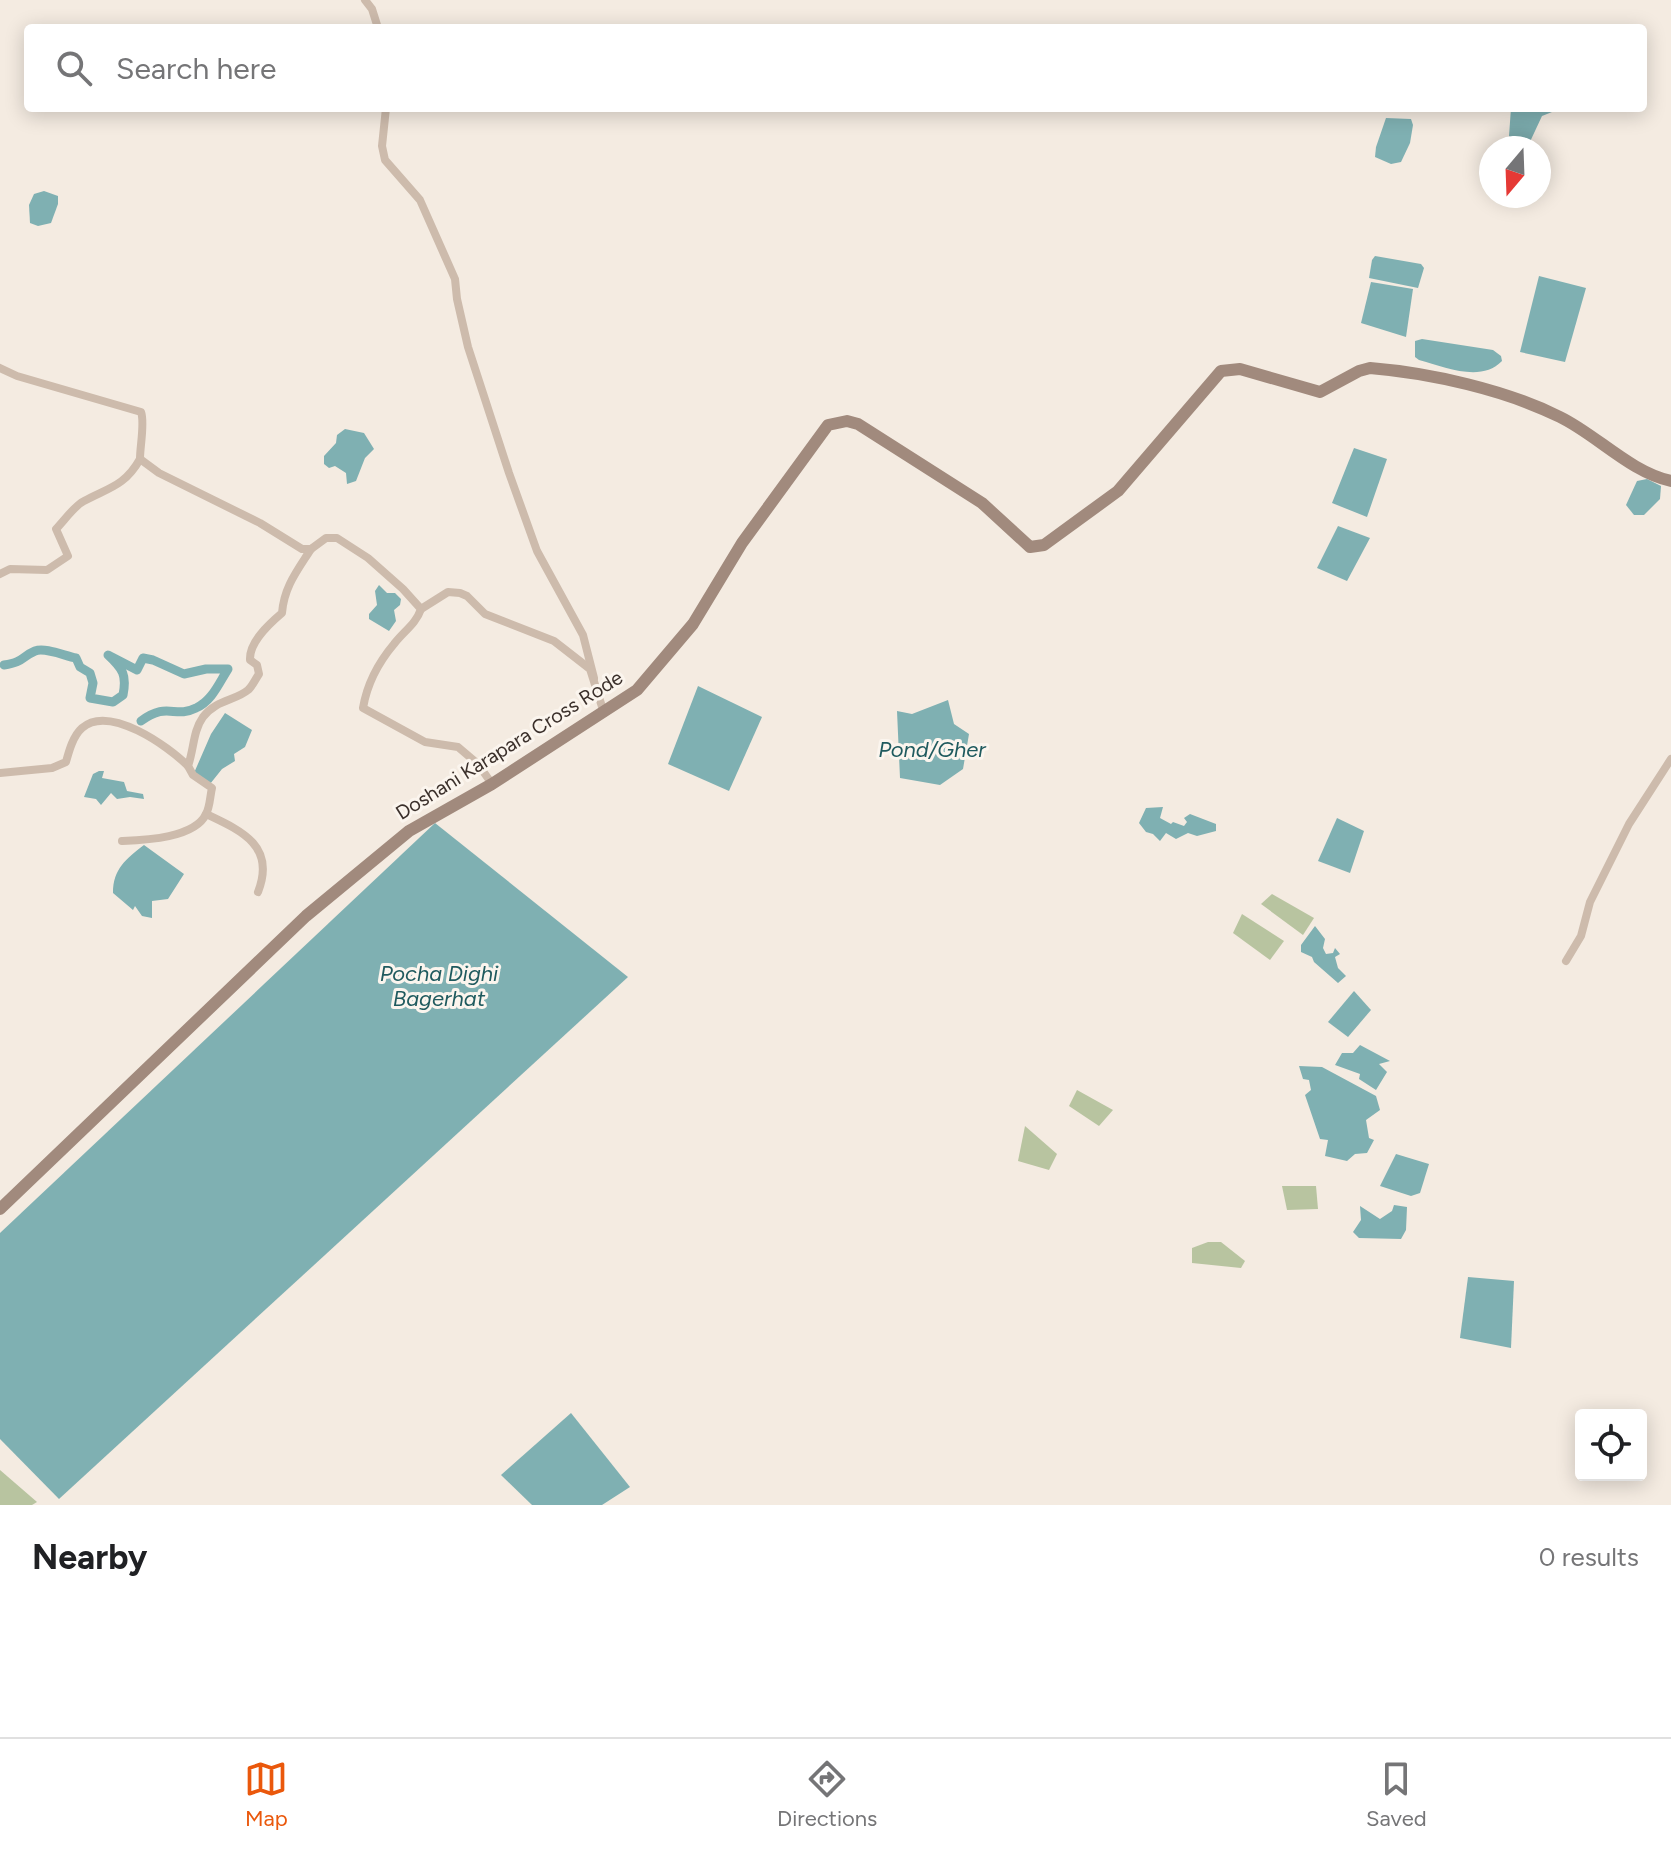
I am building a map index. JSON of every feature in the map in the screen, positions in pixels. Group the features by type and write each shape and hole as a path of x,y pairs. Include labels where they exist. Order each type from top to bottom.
{"street":[{"path":"365,0 377,24"},
{"path":"386,112 382,146 385,160 420,200 455,279 468,347 509,473 537,551 583,635 604,713"},
{"path":"0,368 17,376 141,412 144,419 140,429 140,459 125,479 112,489 82,502 56,529 68,556 47,570 10,569 0,574"},
{"name":"Doshani Karapara Cross Rode","path":"0,1209 306,916 409,831 492,784 637,690 693,624 742,543 828,425 838,422 858,424 982,503 1030,547 1044,545 1118,491 1221,371 1227,369 1240,369 1320,392 1370,368 1500,392 1561,417 1650,473 1671,481"},
{"path":"140,459 159,473 260,523 302,549 311,549"},
{"path":"188,766 194,750 194,733 204,717 216,705 248,690 259,674 257,665 250,660 250,651 266,627 282,613 283,595 289,581 311,549 326,538 337,538 368,558 421,609"},
{"path":"492,784 478,764 458,747 425,742 363,708 366,688 380,663 416,622 421,609 448,592 467,596 485,614 554,641 582,660 594,678"},
{"path":"0,773 52,768 66,762 81,729 94,720 112,720 159,742 188,766 193,775 212,788 206,814 198,825 179,833 122,841"},
{"path":"1566,961 1581,936 1590,902 1629,824 1671,759"},
{"path":"206,814 251,837 263,861 263,880 258,892"}],"green space":[{"path":"1272,894 1314,918 1303,935 1261,904"},
{"path":"1242,914 1284,941 1270,960 1233,933"},
{"path":"1077,1090 1113,1110 1099,1126 1069,1106"},
{"path":"1025,1126 1057,1154 1049,1170 1018,1161"},
{"path":"1282,1186 1316,1186 1318,1209 1287,1210"},
{"path":"1208,1242 1221,1242 1245,1261 1241,1268 1192,1263 1192,1248"},
{"path":"0,1470 37,1502 32,1505 0,1505"}],"water":[{"path":"1511,112 1552,112 1542,116 1533,136 1509,136"},
{"path":"1386,118 1411,119 1410,143 1401,162 1391,164 1375,157"},
{"path":"44,191 58,196 58,204 51,223 38,226 30,223 29,205 34,194"},
{"path":"1375,256 1421,264 1424,268 1418,288 1369,278"},
{"path":"1539,276 1586,288 1565,362 1520,352"},
{"path":"1371,282 1413,289 1406,337 1361,323"},
{"path":"1422,339 1493,350 1502,361 1493,368 1473,372 1440,366 1415,357 1415,341"},
{"path":"345,429 364,433 374,449 365,458 356,481 347,484 346,473 324,464 324,456 336,443 337,435"},
{"path":"1354,448 1387,459 1367,517 1332,503"},
{"path":"1647,479 1661,486 1660,499 1644,515 1634,515 1626,505 1637,481"},
{"path":"1338,526 1370,538 1347,581 1317,568"},
{"path":"379,585 387,593 395,593 401,599 394,610 396,621 389,631 369,619 369,614 377,605 375,591"},
{"path":"698,686 762,717 729,791 668,764"},
{"name":"Pond/Gher","path":"948,700 954,724 969,734 963,769 940,785 900,778 897,711 912,714"},
{"path":"225,713 252,730 245,747 234,754 235,761 222,769 210,784 194,773 211,734"},
{"path":"104,771 102,778 124,782 127,791 143,794 144,799 117,799 111,793 101,805 96,799 84,797 93,774"},
{"path":"1163,807 1160,818 1171,824 1184,826 1187,822 1184,818 1190,814 1216,824 1216,831 1197,836 1188,833 1176,839 1166,833 1160,841 1139,823 1146,808"},
{"path":"1337,818 1364,831 1350,873 1318,861"},
{"name":"Pocha Dighi Bagerhat","path":"435,823 628,977 59,1499 0,1439 0,1233"},
{"path":"144,845 184,874 168,899 152,901 152,918 142,916 135,906 133,910 113,893 118,871"},
{"path":"1315,926 1325,939 1323,948 1326,954 1333,953 1335,948 1340,954 1335,957 1338,968 1346,976 1338,983 1312,957 1301,952 1301,945"},
{"path":"1354,991 1371,1010 1348,1037 1328,1022"},
{"path":"1360,1045 1390,1061 1379,1064 1387,1072 1376,1090 1359,1079 1360,1074 1335,1065 1342,1053 1353,1053"},
{"path":"1299,1066 1322,1067 1376,1096 1380,1110 1366,1120 1369,1138 1374,1140 1367,1153 1355,1154 1347,1161 1325,1156 1328,1140 1320,1139 1305,1095 1311,1090 1309,1080 1303,1079"},
{"path":"1396,1154 1429,1164 1420,1193 1411,1196 1380,1186"},
{"path":"1394,1205 1407,1207 1406,1230 1401,1239 1359,1238 1353,1232 1361,1220 1360,1206 1380,1219 1392,1211"},
{"path":"1468,1277 1514,1281 1511,1348 1460,1338"},
{"path":"571,1413 630,1487 602,1505 532,1505 501,1475"}],"waterway":[{"path":"4,665 39,650 76,658 80,667 90,673 93,683 90,698 113,702 123,695 124,677 108,655 137,670 143,658 184,674 206,669 228,669 202,705 182,712 158,712 141,721"}]}
